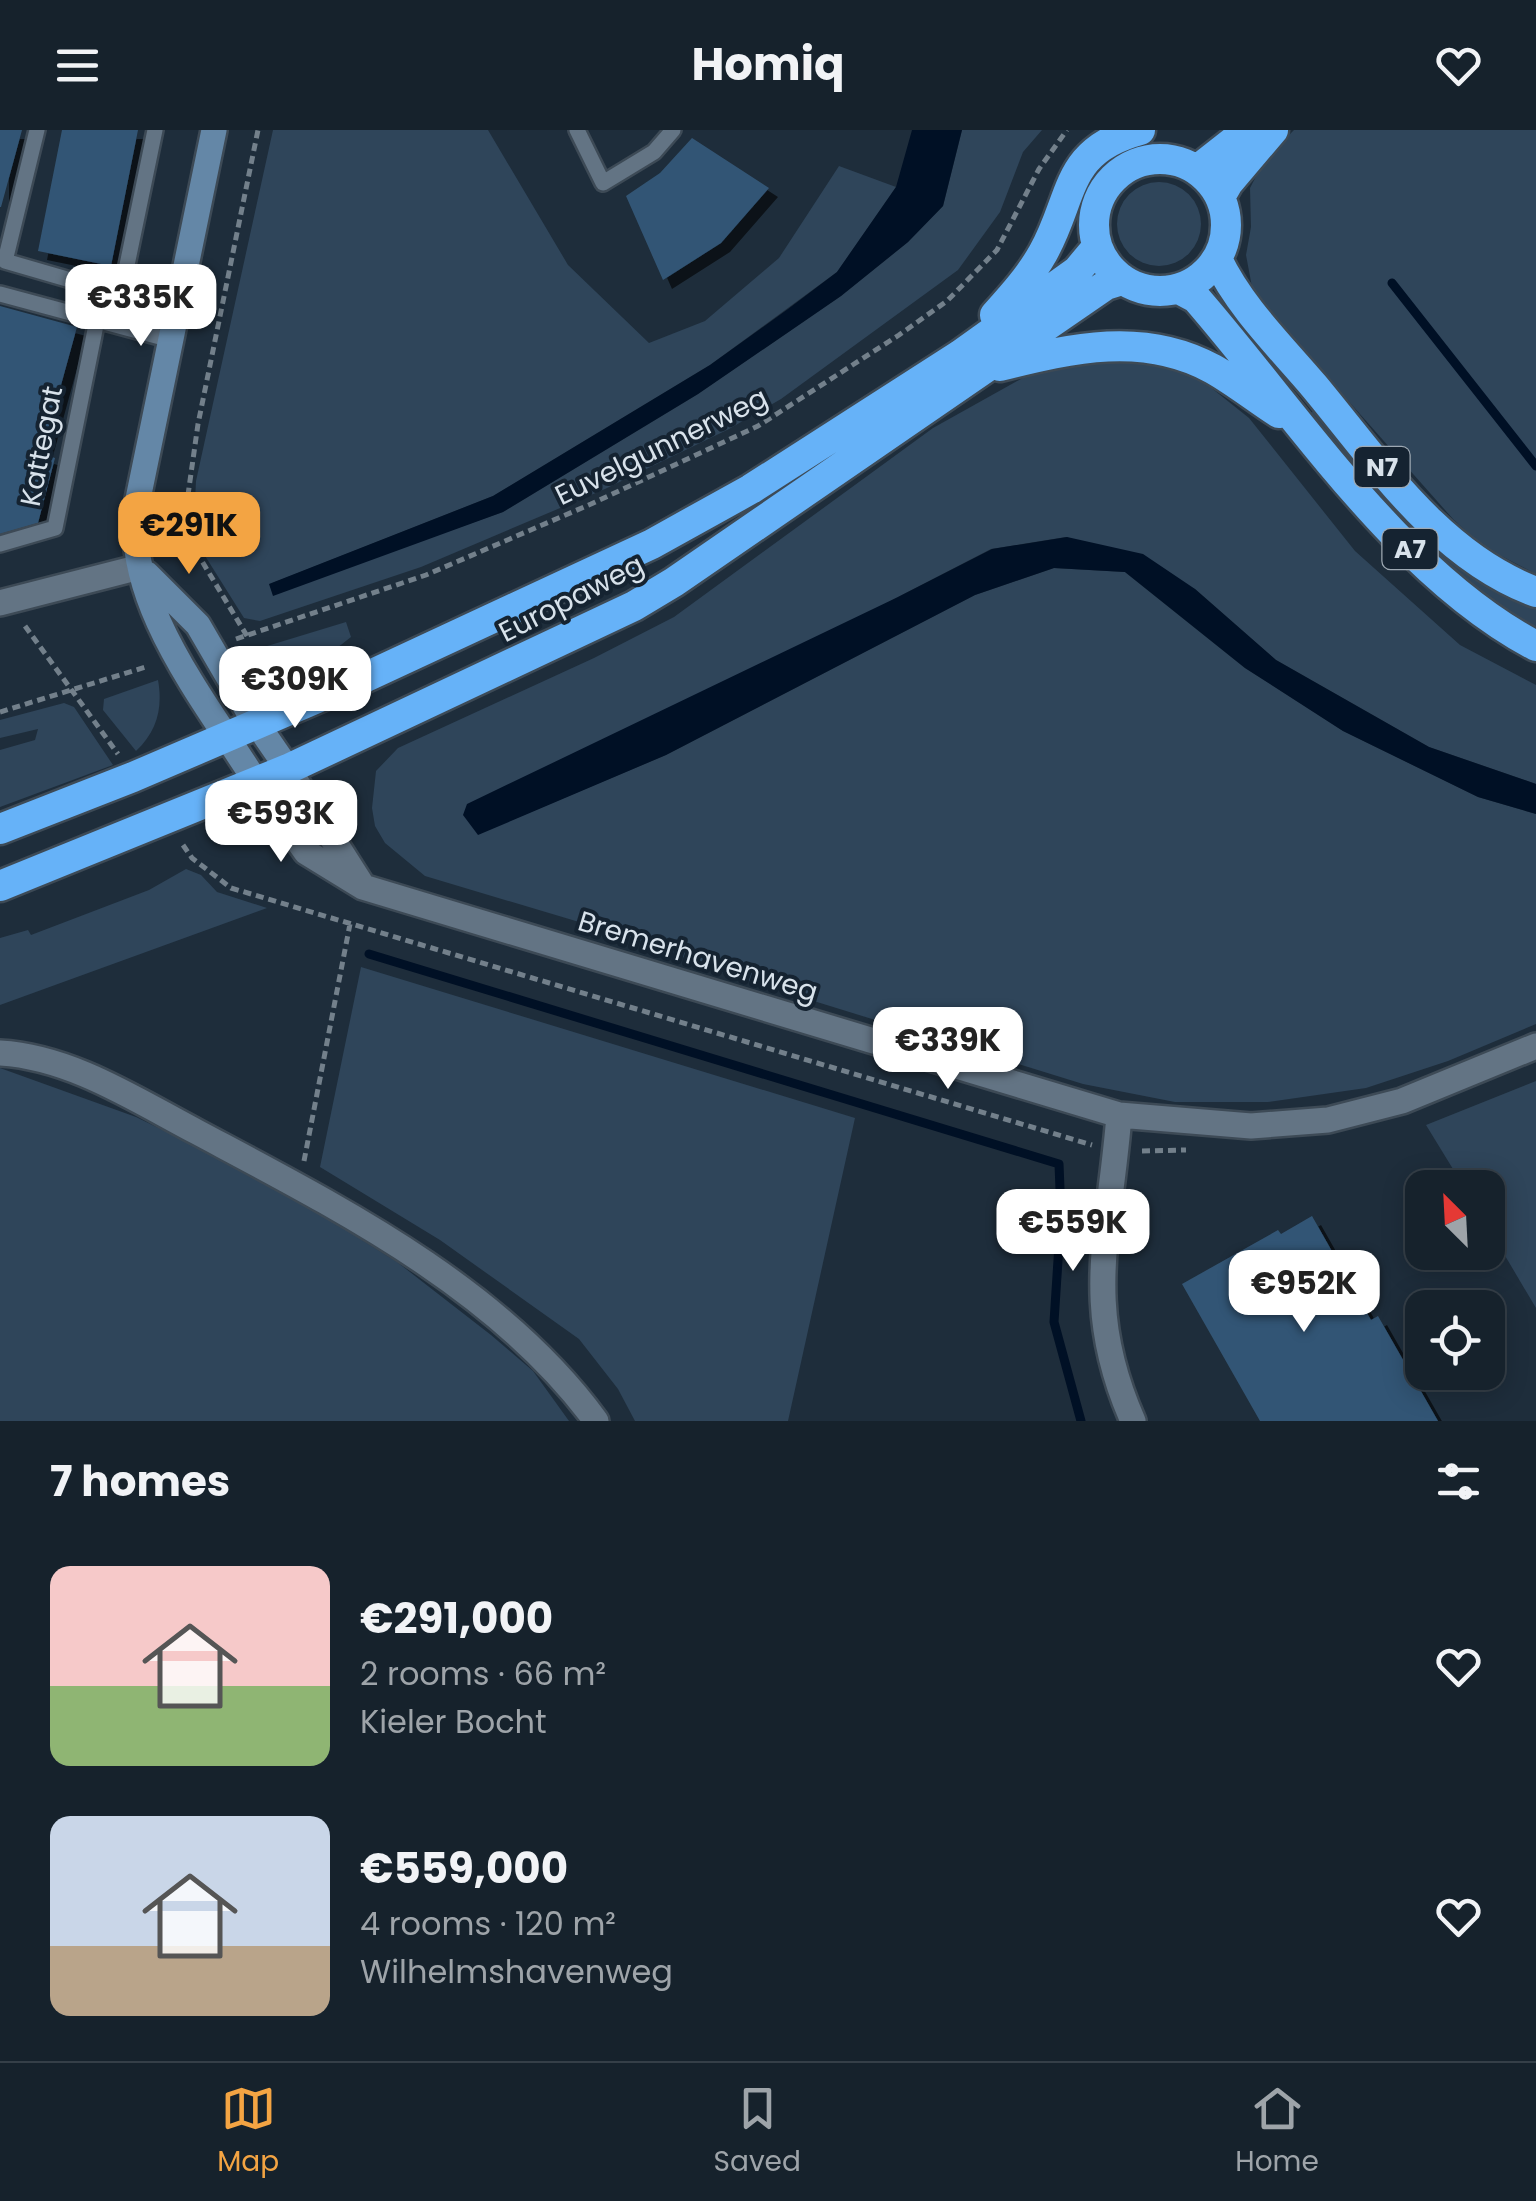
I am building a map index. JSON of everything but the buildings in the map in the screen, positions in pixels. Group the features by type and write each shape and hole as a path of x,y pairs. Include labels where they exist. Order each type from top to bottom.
{"highway":[{"path":"968,363 1030,275 1056,226 1068,186 1086,160 1112,140 1140,130"},
{"path":"1197,170 1248,130"},
{"path":"1220,198 1273,130"},
{"path":"1172,160 1197,170 1220,198 1226,222 1217,258 1201,277 1179,289 1150,291 1122,280 1103,260 1094,234 1096,206 1119,172 1144,161 1172,160"},
{"name":"Europaweg","path":"0,886 288,768 634,606 674,582 968,363 1077,272 1097,247"},
{"name":"N7","path":"1217,258 1252,313 1427,520 1488,570 1536,592"},
{"name":"Europaweg","path":"0,829 257,725 652,544 1106,285 1122,280"},
{"name":"A7","path":"1179,289 1196,298 1304,430 1428,568 1508,632 1536,646"},
{"name":"A7","path":"968,363 1090,346 1128,344 1161,349 1213,369 1304,430"}],"street":[{"path":"214,130 135,516 140,567 167,641 256,782"},
{"path":"7,601 140,567"},
{"path":"140,567 198,626 257,725 363,886"},
{"name":"Bremerhavenweg","path":"256,782 306,852 363,886 1120,1114 1251,1126 1328,1120 1402,1101 1536,1046"},
{"path":"0,1053 37,1058 108,1085 298,1186 414,1257 465,1294 554,1370 596,1421"},
{"path":"1120,1114 1103,1238 1102,1305 1114,1370 1133,1421"}],"lane":[{"path":"38,130 5,261 177,311"},
{"path":"122,294 155,130"},
{"path":"577,130 604,182 654,152 672,130"},
{"path":"0,294 171,340"},
{"name":"Kattegat","path":"0,544 55,528 97,320"}],"path":[{"path":"247,636 194,548 186,510 198,424 258,130"},
{"name":"Euvelgunnerweg","path":"345,604 426,575 591,504 758,426 899,336 947,301 998,250 1039,170 1067,130"},
{"path":"7,601 133,777"},
{"path":"0,712 72,689"},
{"path":"165,819 192,858 207,871"},
{"path":"298,1186 350,924"}],"shaded area":[{"path":"273,130 488,130 568,265 649,343 705,321 779,258 839,166 896,187 837,272 710,365 493,496 270,584 414,543 503,512 698,394 841,296 908,242 943,206 962,130 1042,130 1023,152 1000,212 958,270 781,399 729,429 605,489 421,567 260,621 244,618 202,551 194,520 196,481"},
{"path":"912,130 962,130 943,206 908,242 841,296 698,394 503,512 273,596 269,584 493,496 710,365 788,309 837,272 896,187"},
{"path":"1294,130 1536,130 1536,574 1482,546 1453,519 1252,287 1246,255 1251,227 1250,188 1264,161"},
{"path":"1151,182 1167,182 1183,189 1194,200 1201,224 1198,240 1189,254 1167,266 1151,266 1135,259 1124,248 1117,232 1117,216 1124,200 1135,189"},
{"path":"1083,357 1132,358 1189,370 1249,418 1355,551 1460,645 1536,685 1536,784 1429,747 1276,660 1195,589 1066,537 991,549 898,597 478,834 666,755 975,595 1054,568 1125,572 1245,668 1343,731 1478,797 1536,814 1536,1024 1448,1061 1366,1088 1268,1102 1175,1102 1083,1084 726,974 636,939 425,876 385,843 375,826 372,808 376,771 398,748 674,617 933,428 1028,375"},
{"path":"1316,409 1536,605 1536,630 1504,613 1431,559 1306,417"},
{"path":"1067,537 1143,554 1195,589 1276,660 1429,747 1536,784 1536,814 1478,797 1343,731 1245,668 1125,572 1054,568 975,595 666,755 478,835 463,815 467,804 992,549"},
{"path":"346,622 351,637 324,657 298,667 270,666 238,655"},
{"path":"158,680 157,718 136,751 103,710 104,699"},
{"path":"64,703 74,707 113,765 0,807 0,750 35,740 38,729 0,738 0,720"},
{"path":"186,869 201,875 217,892 267,908 0,1005 0,938 28,930 31,935 149,890"},
{"path":"361,967 855,1118 788,1421 635,1421 618,1389 579,1339 440,1240 320,1167"},
{"path":"0,1068 136,1117 271,1183 397,1262 491,1335 533,1371 569,1421 0,1421"},
{"path":"1536,1081 1536,1308 1505,1256 1505,1170 1454,1170 1426,1125"}],"waterway":[{"path":"1392,283 1536,466"},
{"path":"369,954 1059,1164 1061,1214 1054,1322 1081,1421"}]}
